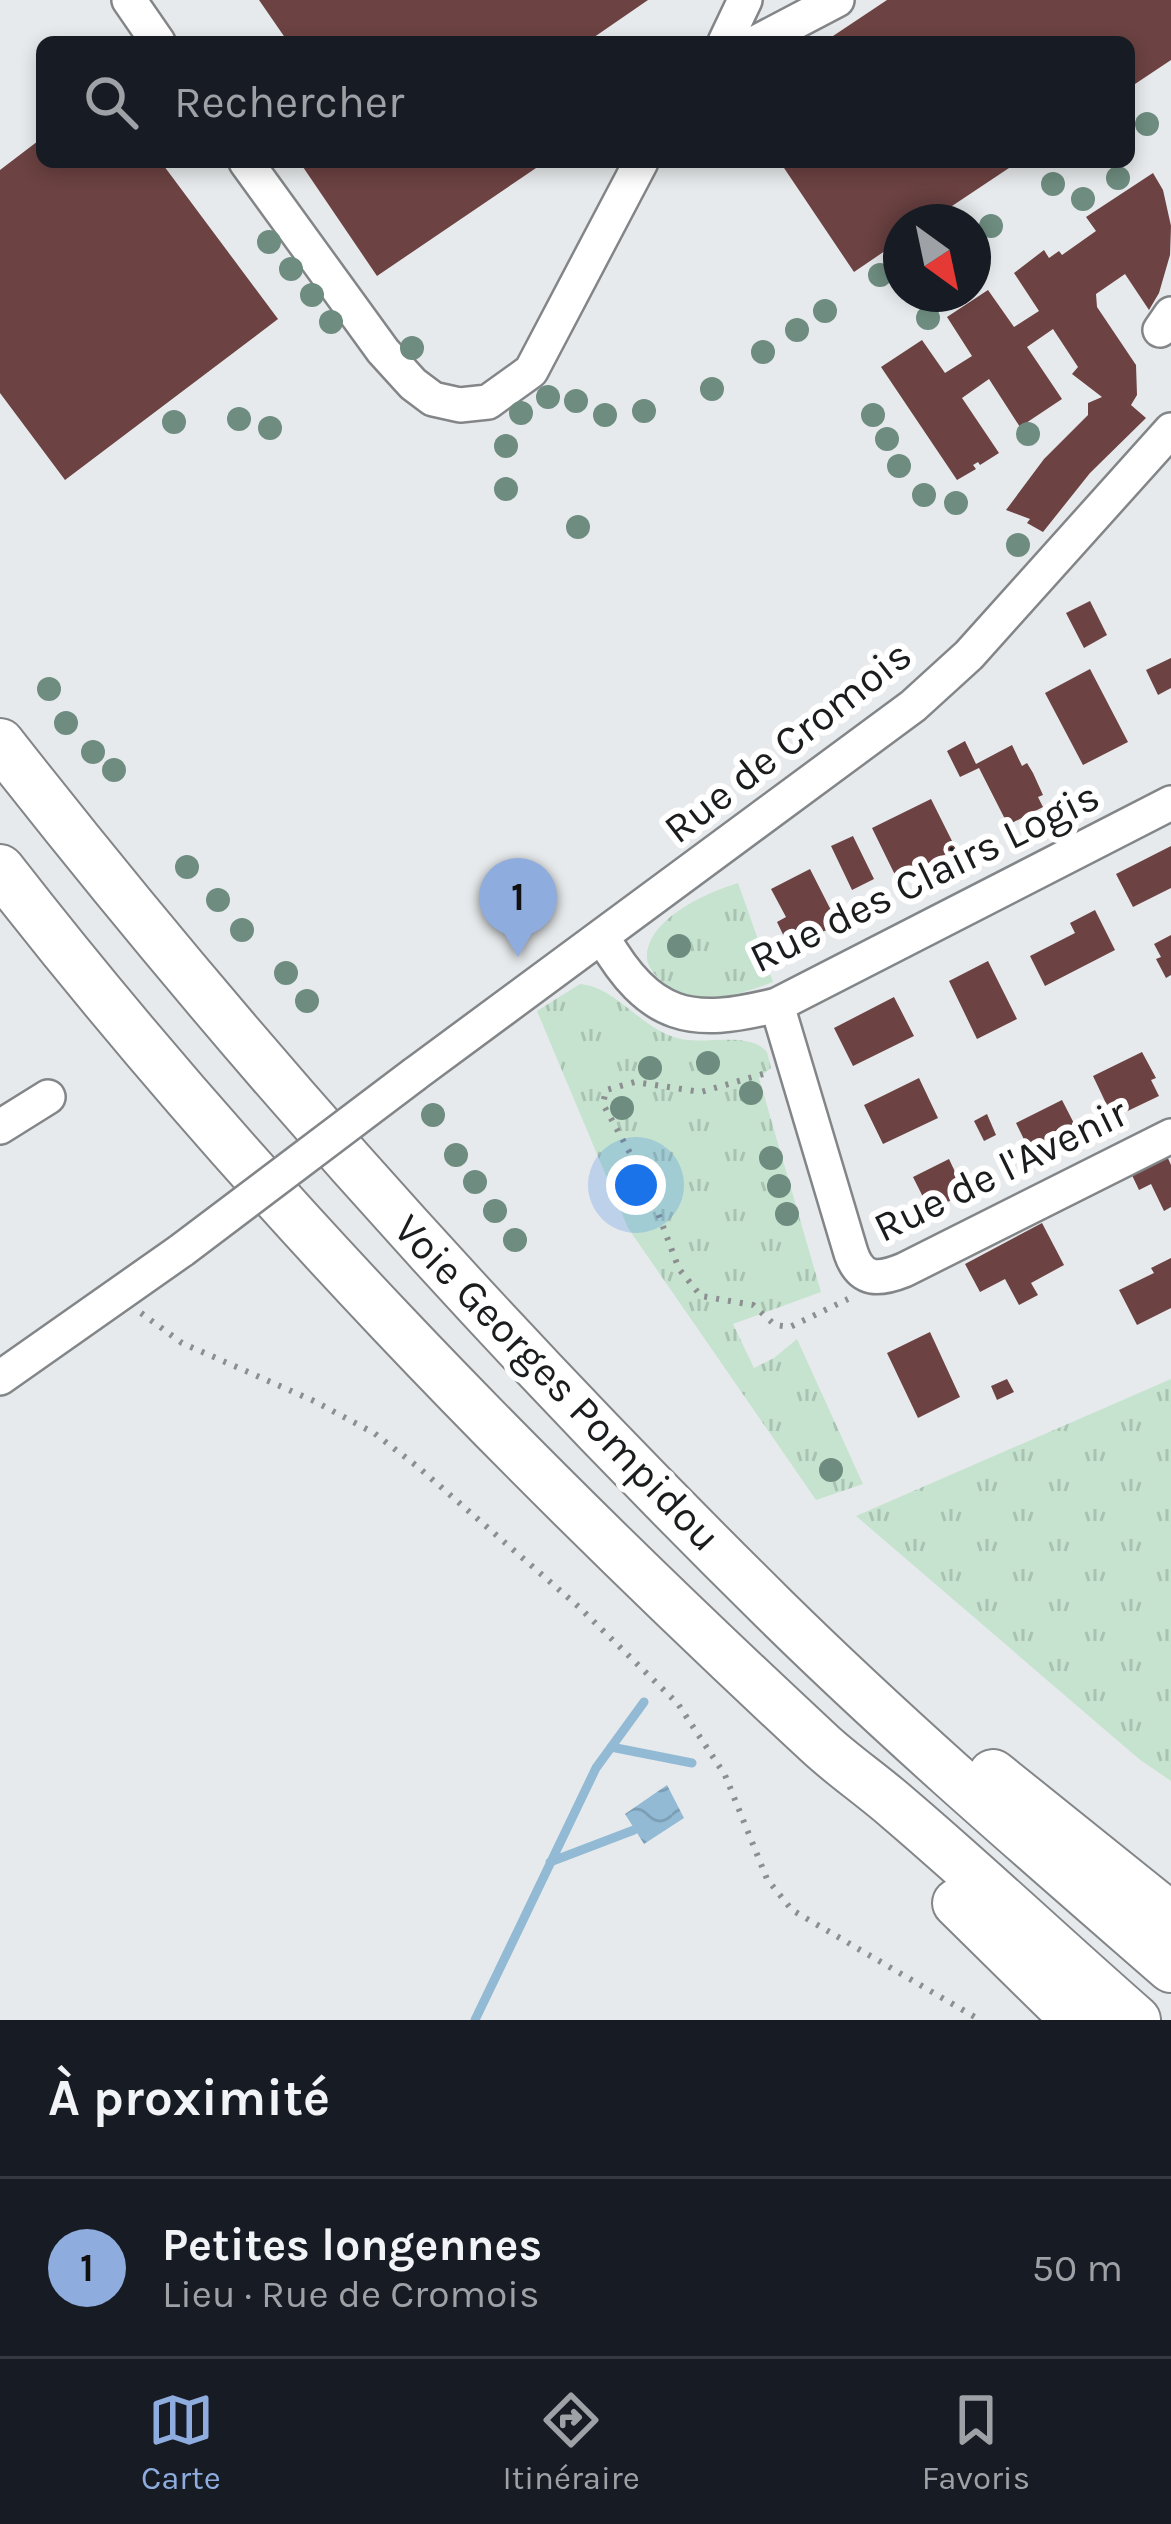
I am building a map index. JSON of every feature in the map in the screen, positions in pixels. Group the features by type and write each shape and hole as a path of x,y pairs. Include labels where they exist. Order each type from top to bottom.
{"highway":[{"name":"Voie Georges Pompidou","path":"0,743 190,978 487,1315 776,1610 992,1811 1171,1968"},
{"name":"Voie Georges Pompidou","path":"0,869 229,1144 446,1379 625,1560 826,1749 1136,2020"},
{"path":"776,1610 1062,1826 1171,1917"},
{"path":"826,1749 878,1824 1076,2020"}],"street":[{"path":"129,0 154,36"},
{"path":"728,36 745,0"},
{"path":"769,36 837,0"},
{"path":"250,168 412,384 434,399 460,405 488,402 532,371 637,168"},
{"name":"Rue de Cromois","path":"0,1378 121,1295 913,706 969,655 1171,430"},
{"name":"Rue des Clairs Logis","path":"603,938 636,983 674,1011 703,1018 777,1005 1171,803"},
{"name":"Rue de l'Avenir","path":"777,1005 850,1253 869,1277 884,1278 904,1270 1171,1136"},
{"path":"0,1127 48,1097"}],"path":[{"path":"736,1082 700,1092 635,1082 612,1086 603,1096 646,1184 679,1269 700,1296 753,1305 775,1325 790,1327 838,1306 869,1277"},
{"path":"121,1295 182,1343 314,1400 374,1433 418,1467 579,1607 678,1704 725,1775 767,1879 792,1910 980,2020"}],"green space":[{"path":"738,883 773,982 714,998 672,989 648,962 650,942 658,929 682,908"},
{"path":"580,984 606,993 677,1038 737,1040 767,1052 771,1068 759,1078 821,1292 733,1324 754,1368 797,1339 863,1484 816,1500 628,1228 537,1011"},
{"path":"1171,1379 1171,1781 1139,1759 856,1516"}],"water":[{"path":"667,1785 684,1818 644,1844 625,1814"}],"building":[{"path":"259,0 648,0 596,36 284,36"},
{"path":"887,0 1171,0 1171,60 1135,84 1135,36 833,36"},
{"path":"36,143 36,168 165,168 278,319 65,480 0,393 0,170"},
{"path":"304,168 536,168 377,276"},
{"path":"784,168 1009,168 955,204 883,204 883,252 854,272"},
{"path":"1153,173 1163,190 1171,226 1170,255 1149,310 1125,274 1096,294 1097,307 1136,365 1137,395 1131,405 1146,418 1090,473 1043,532 1027,523 1030,519 1006,510 1044,459 1088,415 1088,403 1102,397 1072,374 1078,367 1053,329 1027,347 1062,399 1020,427 989,379 962,398 999,453 973,465 976,469 957,480 881,367 922,340 945,373 972,356 947,317 955,312 991,312 991,294 1014,327 1039,311 1014,273 1044,250 1049,258 1059,251 1062,255 1096,231 1086,217"},
{"path":"1090,601 1107,635 1084,648 1066,613"},
{"path":"1171,658 1171,688 1158,695 1146,670"},
{"path":"1090,669 1128,742 1083,765 1045,693"},
{"path":"965,741 976,764 1012,745 1022,766 1027,763 1033,773 1043,807 1008,825 979,768 960,777 947,751"},
{"path":"931,799 956,849 897,879 872,828"},
{"path":"853,836 874,879 852,890 831,846"},
{"path":"1171,846 1171,888 1133,907 1116,874"},
{"path":"810,869 838,924 790,949 777,922 786,917 771,889"},
{"path":"1095,910 1115,950 1045,986 1030,956 1075,933 1070,923"},
{"path":"1171,935 1171,975 1166,978 1154,944"},
{"path":"988,961 1017,1019 977,1039 949,981"},
{"path":"894,997 914,1036 853,1066 834,1028"},
{"path":"1142,1052 1156,1078 1151,1080 1159,1096 1113,1118 1093,1076"},
{"path":"919,1078 938,1118 883,1144 864,1105"},
{"path":"1062,1100 1081,1137 1034,1160 1016,1123"},
{"path":"987,1114 996,1135 984,1141 974,1121"},
{"path":"1167,1156 1171,1207 1164,1211 1151,1184 1139,1190 1130,1171"},
{"path":"949,1159 965,1193 930,1211 913,1177"},
{"path":"1042,1223 1064,1265 1031,1283 1038,1295 1019,1305 1005,1279 980,1292 965,1264"},
{"path":"1171,1258 1171,1308 1137,1325 1119,1290 1154,1273 1151,1268"},
{"path":"930,1332 960,1397 918,1418 887,1353"},
{"path":"1007,1379 1014,1392 997,1400 991,1386"}],"waterway":[{"path":"475,2020 596,1768 644,1702"},
{"path":"611,1747 692,1763"},
{"path":"550,1862 634,1830"}],"place":[{"name":"Petites longennes","path":"518,957"}]}
